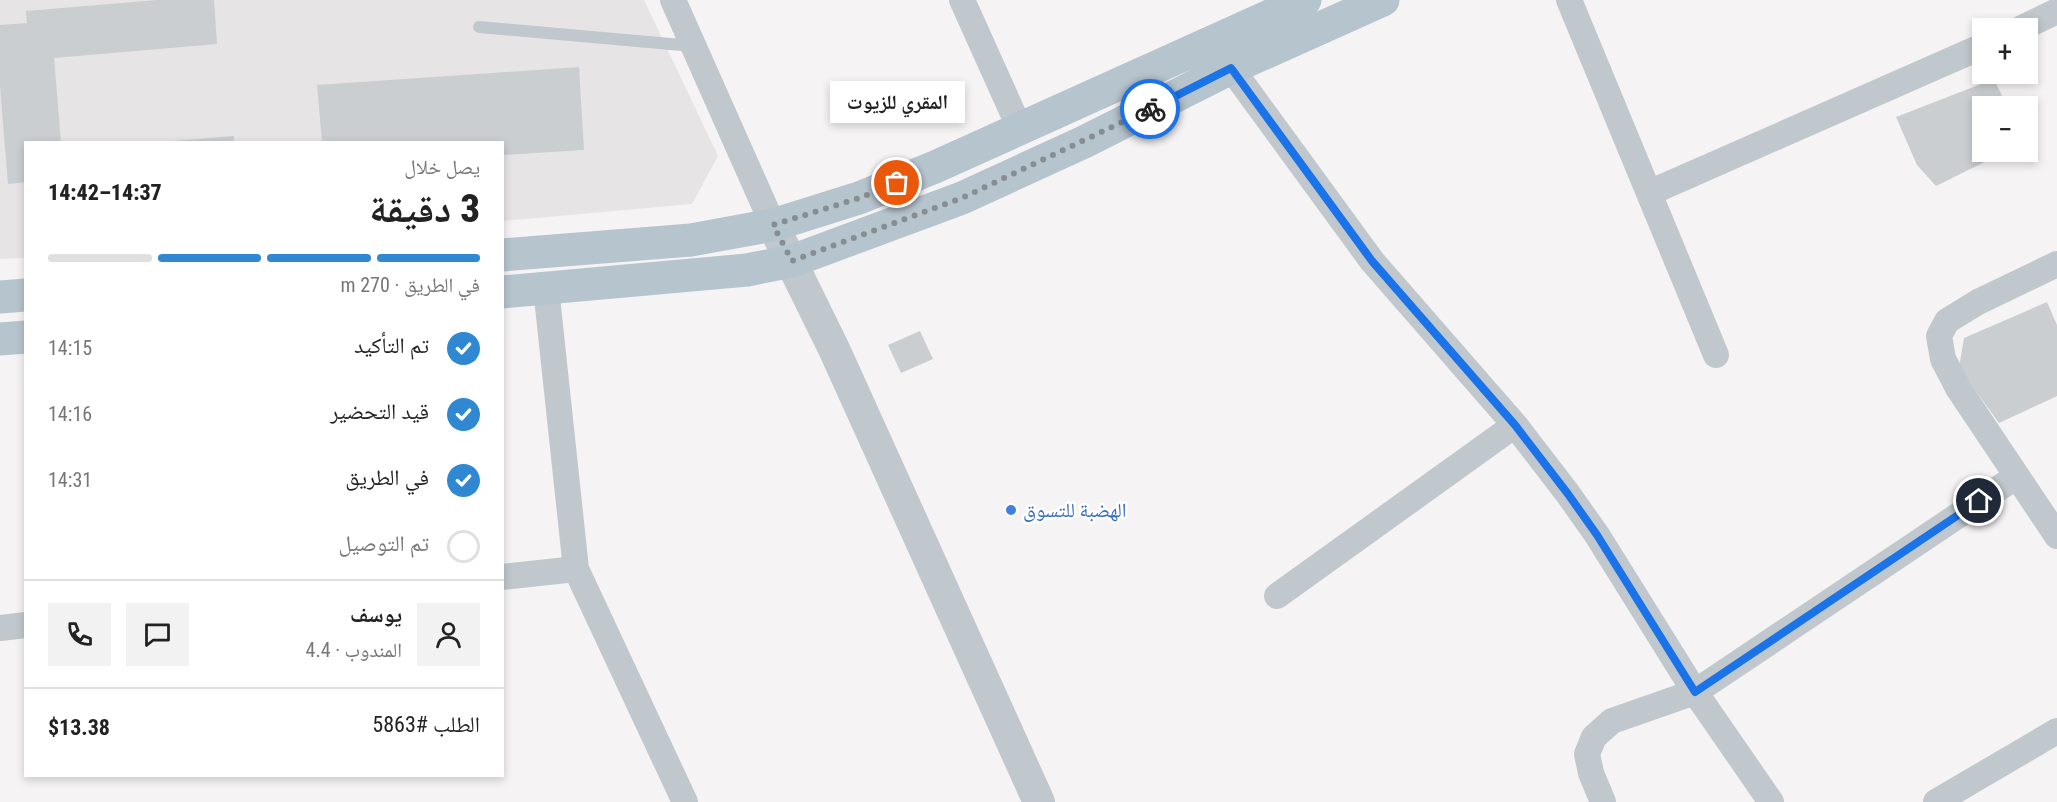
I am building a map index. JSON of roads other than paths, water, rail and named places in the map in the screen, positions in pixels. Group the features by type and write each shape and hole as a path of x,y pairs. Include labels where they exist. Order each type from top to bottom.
{"main road":[{"path":"504,255 691,240 773,225 859,198 1020,129 1305,0"},
{"path":"504,292 747,270 792,261 962,198 1084,142 1231,68 1383,0"},
{"path":"0,297 24,295"}],"street":[{"path":"673,0 773,225 834,349 1039,802"},
{"path":"962,0 1020,129"},
{"path":"1569,0 1716,355"},
{"path":"2038,20 2057,11"},
{"path":"1649,193 1972,51"},
{"path":"1231,68 1372,261 1515,425 1597,535 1695,692 1771,802"},
{"path":"2053,521 2017,476 1958,388 1943,359 1939,336 1947,321 1978,302 2057,264"},
{"path":"546,288 576,569 685,802"},
{"path":"1277,596 1515,425"},
{"path":"1603,802 1591,773 1587,754 1594,737 1612,721 1695,692 2017,476"},
{"path":"504,577 576,569"},
{"path":"0,628 24,626"},
{"path":"1936,802 2057,730"}],"lane":[{"path":"479,27 694,46"}],"place":[{"name":"المقري للزيوت","path":"897,183"},
{"name":"الهضبة للتسوق","path":"1011,510"}]}
